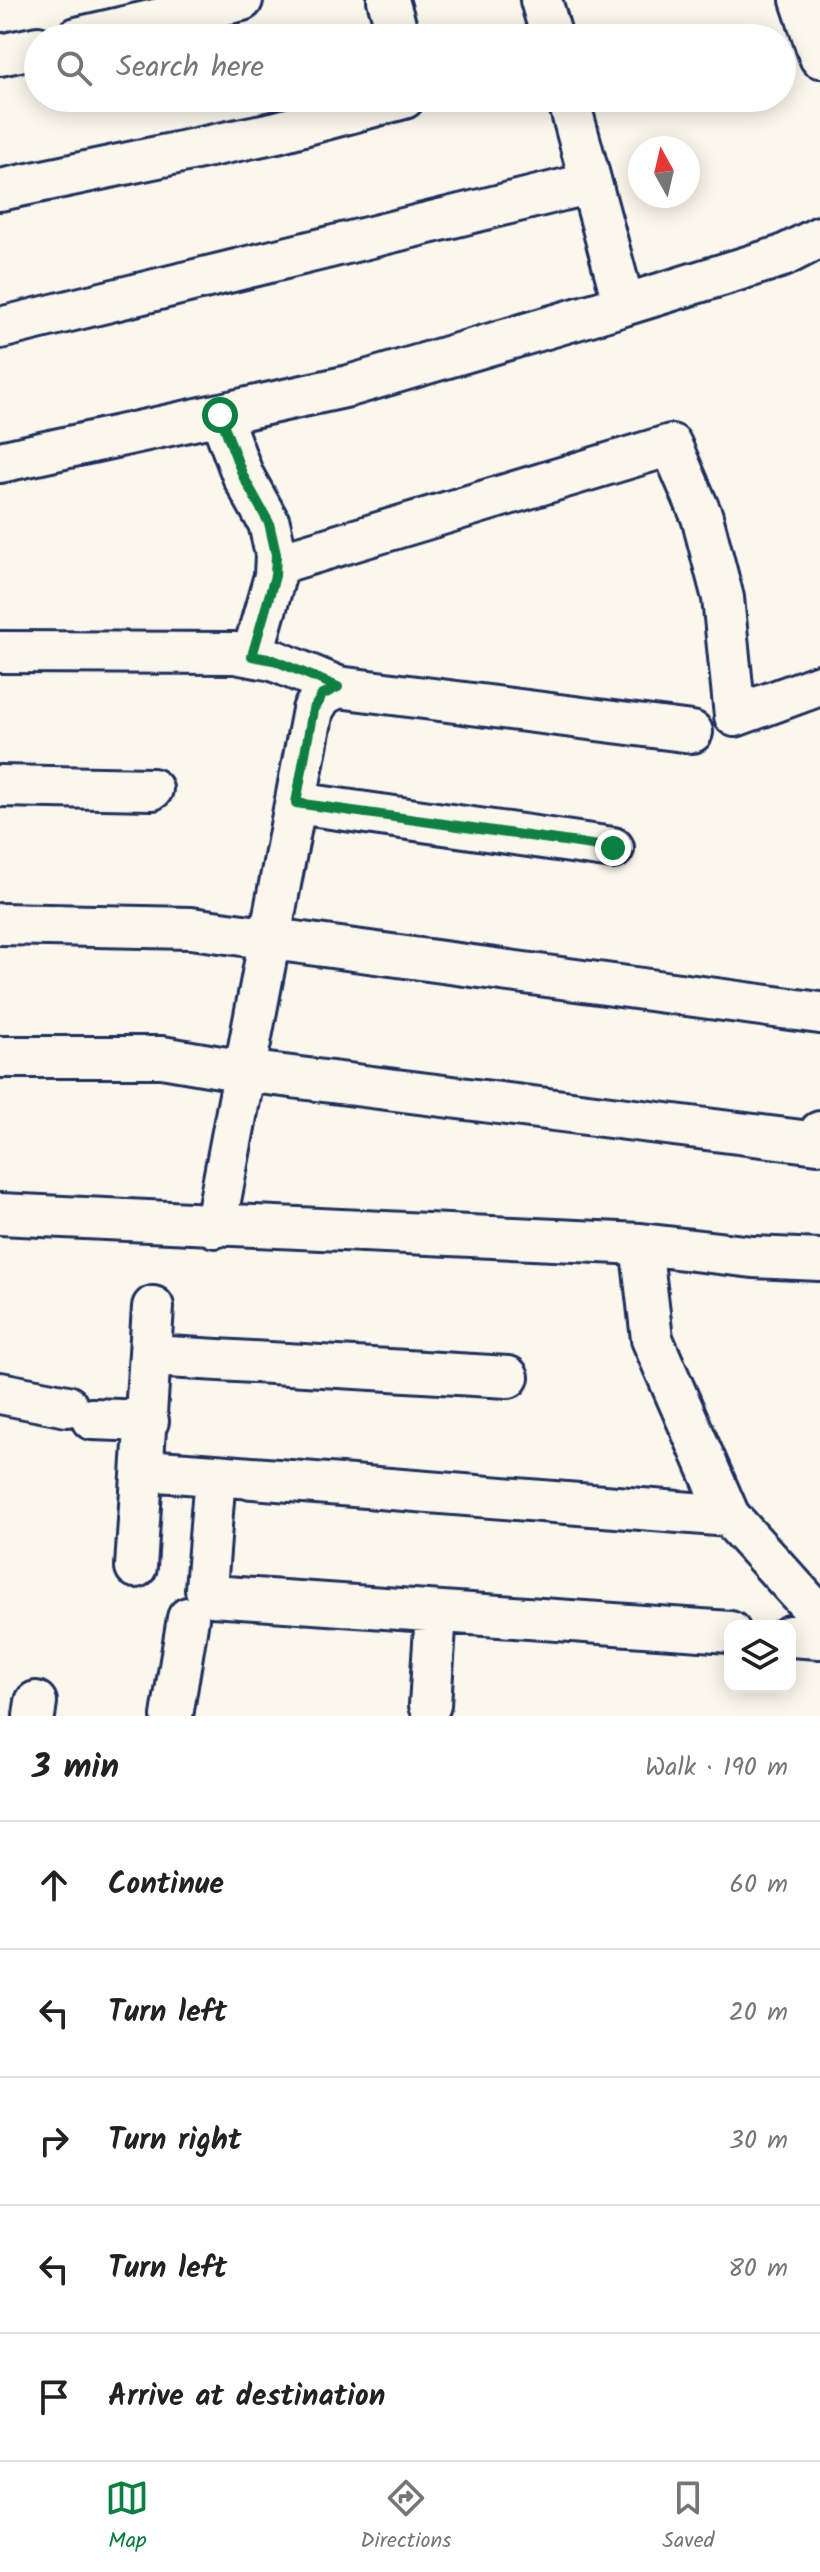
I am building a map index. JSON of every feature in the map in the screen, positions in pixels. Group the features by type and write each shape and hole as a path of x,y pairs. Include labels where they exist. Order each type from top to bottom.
{"street":[{"path":"138,24 242,0"},
{"path":"388,0 395,24"},
{"path":"541,0 548,24"},
{"path":"801,0 820,57"},
{"path":"0,55 24,50"},
{"path":"0,190 277,132 352,112"},
{"path":"572,112 624,305"},
{"path":"0,328 591,183"},
{"path":"0,462 349,386 783,256 820,237"},
{"path":"220,415 243,476 269,523 276,564 252,656"},
{"path":"276,564 671,445 702,517 723,598 735,716 820,685"},
{"path":"0,652 252,656 273,660 338,687 692,732"},
{"path":"215,1227 313,710 322,695 338,687"},
{"path":"0,786 152,789"},
{"path":"296,803 613,848"},
{"path":"0,924 191,928 820,1013"},
{"path":"0,1057 162,1057 244,1071 818,1143 820,1132"},
{"path":"0,1214 215,1227 641,1244 753,1257 820,1260"},
{"path":"641,1244 652,1339 729,1516 820,1616"},
{"path":"136,1567 148,1421 153,1307"},
{"path":"151,1356 508,1377"},
{"path":"0,1393 79,1412 148,1421"},
{"path":"144,1470 729,1516"},
{"path":"215,1475 206,1589 212,1596 724,1632"},
{"path":"430,1705 436,1612"},
{"path":"172,1716 188,1618"},
{"path":"796,1636 820,1638"}],"route":[{"path":"220,415 243,476 269,523 276,554 275,576 252,656 273,660 338,687 322,695 313,710 296,803 613,848"}]}
